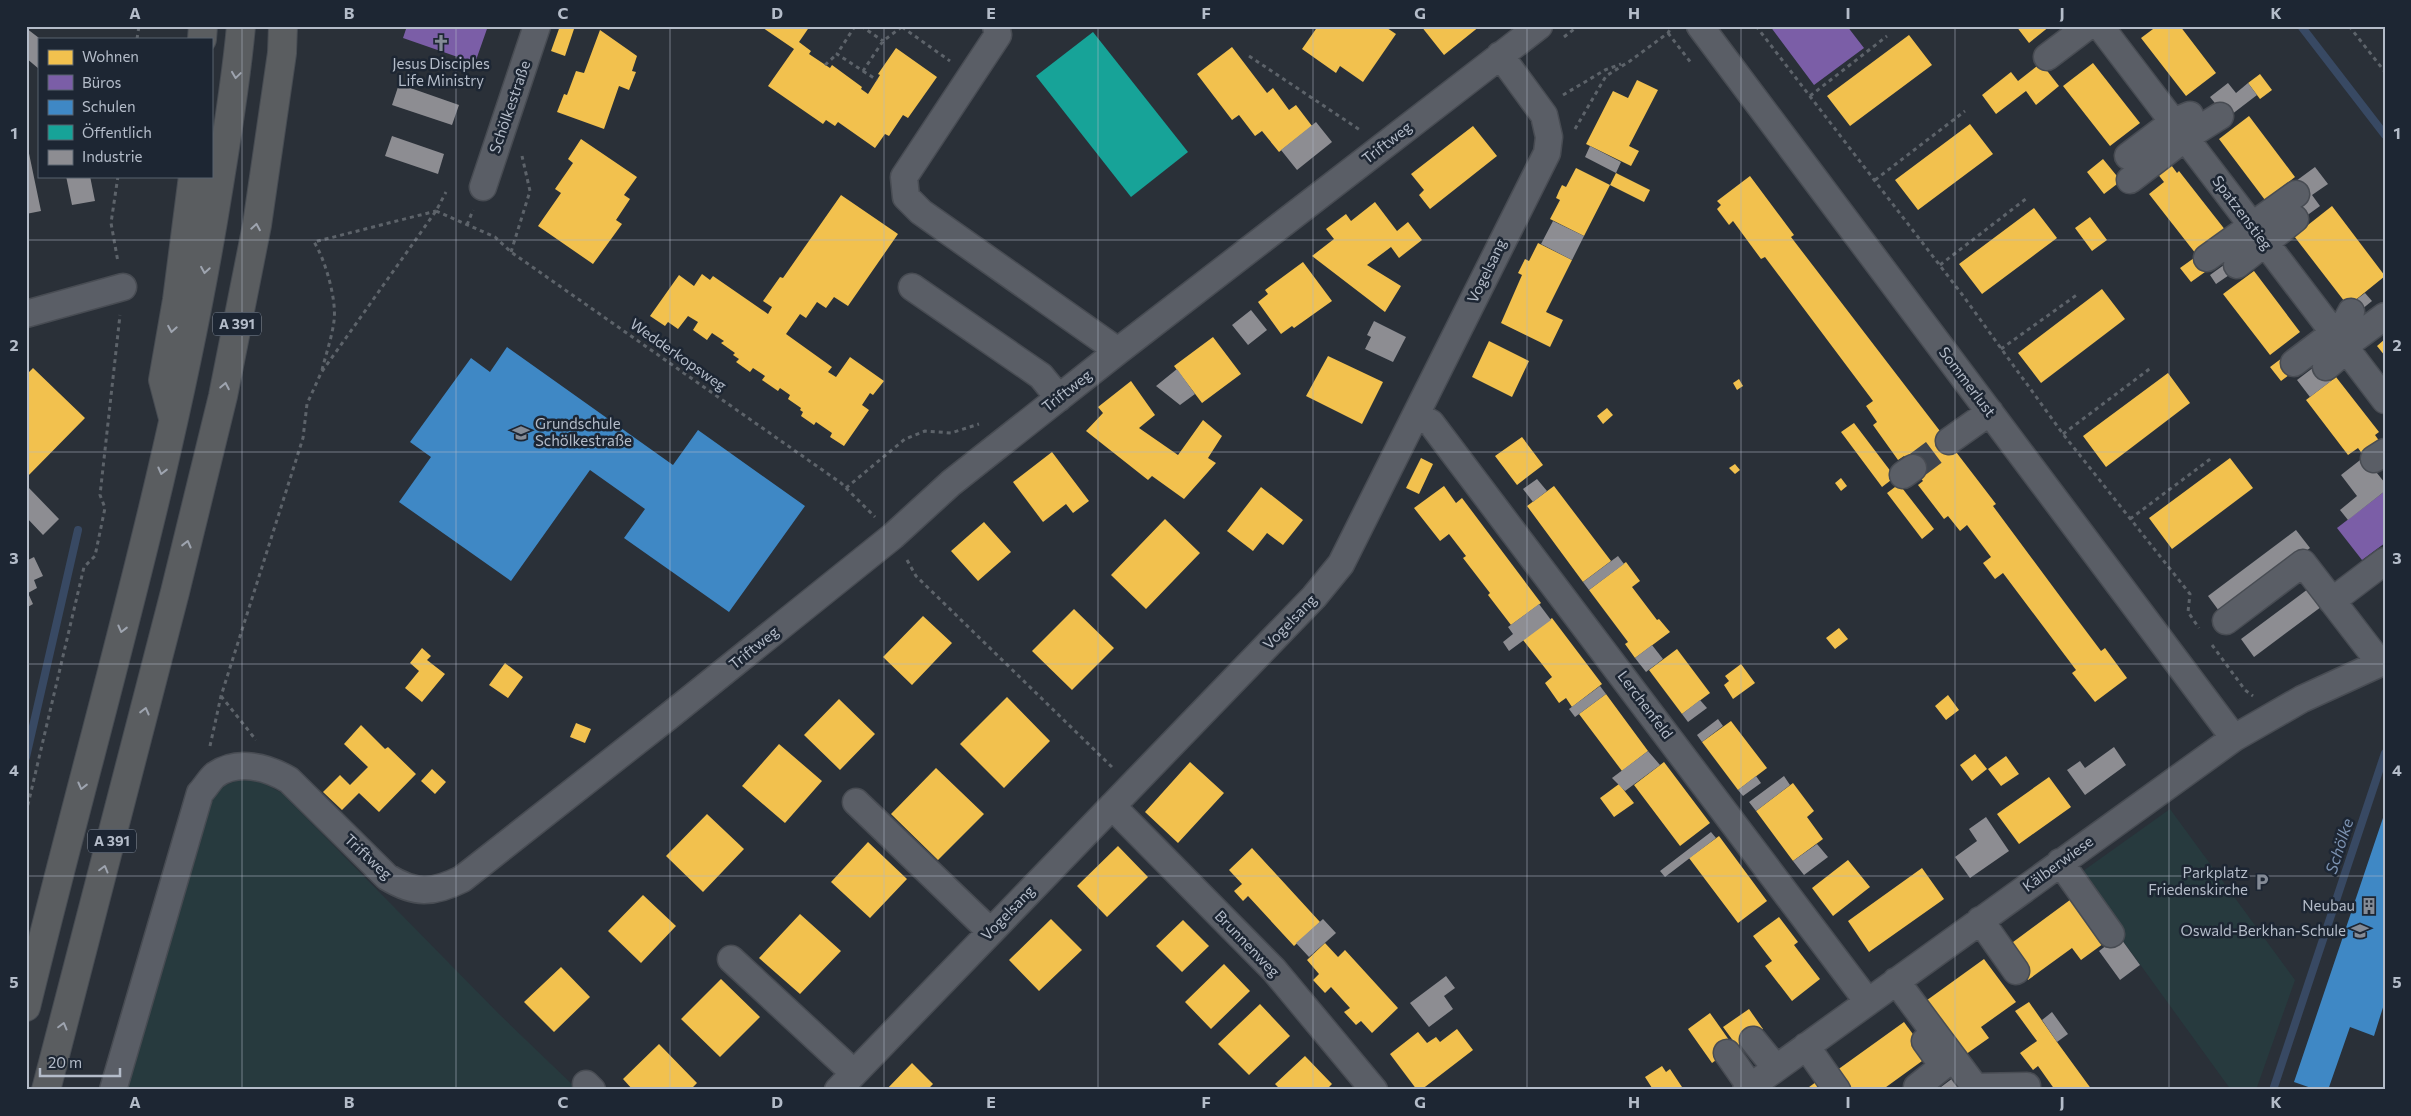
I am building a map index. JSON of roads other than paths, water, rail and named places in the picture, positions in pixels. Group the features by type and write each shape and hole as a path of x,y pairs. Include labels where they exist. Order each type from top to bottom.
{"highway":[{"name":"A 391","path":"26,1007 174,424 203,282 237,71 241,26"},
{"name":"A 391","path":"46,1090 161,649 222,396 257,225 282,53 284,26"},
{"path":"282,53 294,26"},
{"path":"174,424 163,380 177,300 193,178"}],"street":[{"name":"Schölkestraße","path":"483,187 537,26"},
{"path":"996,26 998,35 904,176 906,198 920,212 1118,351"},
{"name":"Triftweg","path":"113,1090 200,793 214,776 243,766 276,772 289,780 387,877 404,887 422,891 441,889 462,879 893,536 951,483 1058,398 1539,26"},
{"name":"Sommerlust","path":"1700,26 2234,738"},
{"path":"2047,57 2088,26"},
{"name":"Spatzenstieg","path":"2100,26 2385,400"},
{"name":"Vogelsang","path":"846,1081 1308,604 1341,564 1546,153 1549,137 1544,115 1500,55"},
{"path":"2129,168 2179,130 2214,109"},
{"path":"2207,258 2259,234 2295,206"},
{"path":"2237,265 2259,234"},
{"path":"26,314 123,287"},
{"path":"912,287 1041,376 1058,398"},
{"path":"2326,367 2340,341 2350,312"},
{"path":"2294,363 2340,341 2354,339 2384,316"},
{"path":"1949,441 1990,412"},
{"name":"Lerchenfeld","path":"1416,415 1431,423 1884,990"},
{"path":"2332,601 2385,561"},
{"path":"2226,621 2303,563 2382,662"},
{"name":"Kälberwiese","path":"1748,1088 2234,738 2285,708 2382,662"},
{"path":"856,802 990,931"},
{"name":"Brunnenweg","path":"1112,806 1274,970 1374,1090"},
{"path":"2060,862 2111,934"},
{"path":"1980,920 2016,971"},
{"path":"732,959 846,1081"},
{"path":"1884,990 1975,1087 2026,1086"},
{"path":"1884,990 1943,1066 1917,1087"},
{"path":"1753,1040 1776,1068"},
{"path":"1802,1049 1825,1090"},
{"path":"1802,1049 1837,1090"},
{"path":"1726,1053 1748,1088"}],"waterway":[{"name":"Schölke","path":"2301,26 2385,135"},
{"path":"26,757 78,530"},
{"name":"Schölke","path":"2273,1090 2385,753"}],"tunnel":[{"path":"1913,468 1949,441"}],"place":[{"name":"Jesus Disciples Life Ministry","path":"441,43"},
{"name":"Grundschule Schölkestraße","path":"521,433"},
{"name":"Parkplatz Friedenskirche","path":"2262,882"},
{"name":"Neubau","path":"2369,906"},
{"name":"Oswald-Berkhan-Schule","path":"2360,931"}]}
